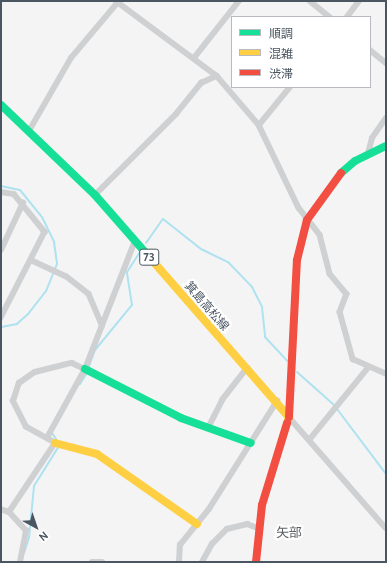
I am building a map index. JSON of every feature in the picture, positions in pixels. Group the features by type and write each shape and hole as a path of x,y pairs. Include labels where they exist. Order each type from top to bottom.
{"street":[{"path":"194,58 239,1"},
{"path":"310,1 329,16"},
{"path":"348,16 359,1"},
{"path":"30,131 72,58 118,2 217,76 259,125 307,220 320,235 330,274 347,294 340,312 353,359 368,368 386,374"},
{"path":"371,51 386,63"},
{"path":"95,195 176,114 201,83 217,76"},
{"path":"259,125 289,88"},
{"name":"箕島高松線","path":"1,105 30,131 95,195 135,242 277,400 289,417"},
{"path":"368,154 372,138 386,118"},
{"path":"256,562 258,528 289,417 297,260 307,220 334,179 368,154 386,146"},
{"path":"1,192 14,194 23,203 45,232 1,318"},
{"path":"1,250 23,203"},
{"path":"48,436 87,370 102,325 135,242"},
{"path":"31,260 55,272 91,296 97,320 102,325"},
{"path":"197,524 97,454 58,443 48,436 26,427 19,420 13,402 19,383 35,372 61,364 72,363 180,418 251,443"},
{"path":"208,428 222,400 247,368"},
{"path":"310,439 368,368"},
{"path":"179,562 180,545 197,524 251,443 277,400"},
{"path":"289,417 310,439 386,528"},
{"path":"9,512 58,443"},
{"path":"1,509 9,512 26,532 20,562"},
{"path":"202,562 212,544 227,529 247,524 258,528"},
{"path":"92,562 102,562"}],"waterway":[{"path":"1,186 20,190 42,217 54,242 57,264 46,291 28,314 17,324 1,327"},
{"path":"146,243 163,219 201,249 228,262 252,287 262,307 265,337 287,361"},
{"path":"88,369 95,350 132,305 127,272 140,252"},
{"path":"297,372 334,405 386,474"},
{"path":"80,384 87,373"},
{"path":"52,433 58,442"},
{"path":"24,553 29,538 34,486 59,446"}],"traffic: fast":[{"path":"1,105 95,195 151,259"},
{"path":"341,173 355,161 386,146"},
{"path":"85,369 181,418 251,443"}],"traffic: slow":[{"path":"151,259 289,417 287,423"},
{"path":"55,443 97,454 197,524"}],"traffic: jam":[{"path":"289,417 297,260 307,220 341,173"},
{"path":"256,562 262,505 287,423"}],"district":[{"name":"矢部","path":"289,532"}]}
